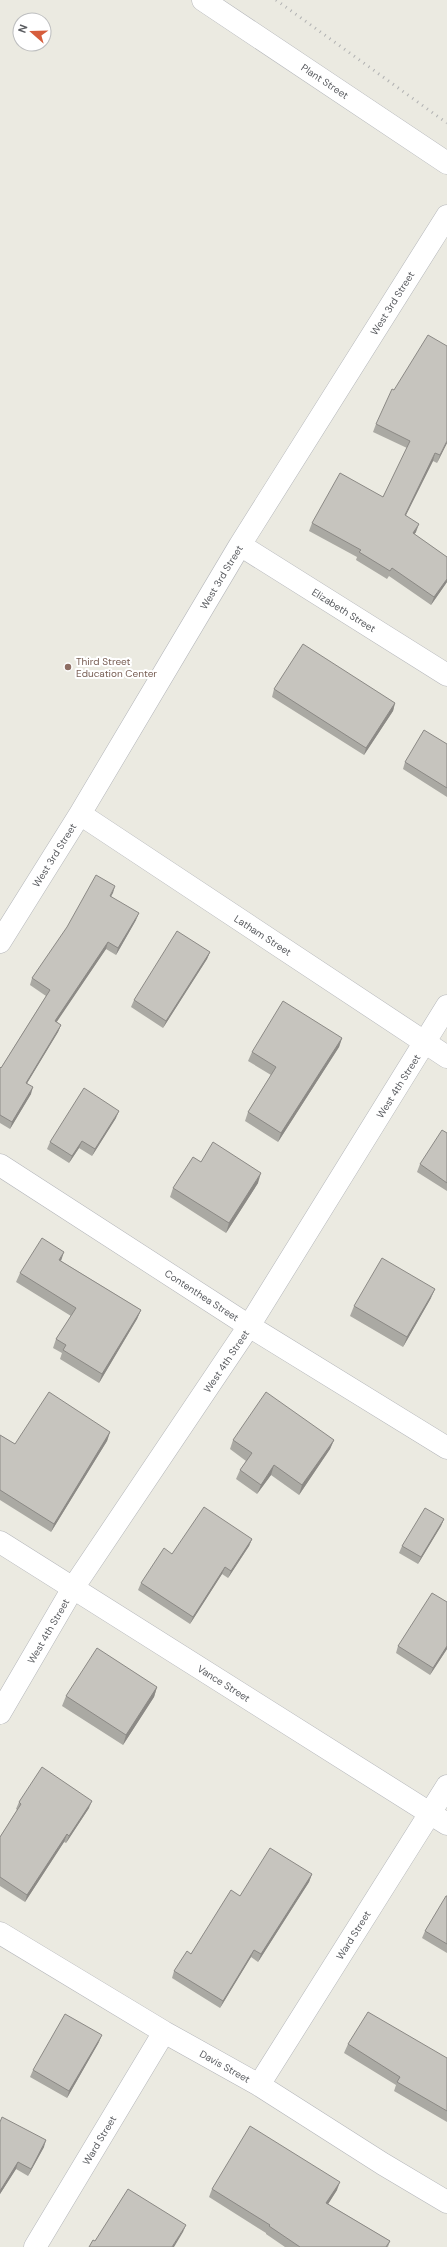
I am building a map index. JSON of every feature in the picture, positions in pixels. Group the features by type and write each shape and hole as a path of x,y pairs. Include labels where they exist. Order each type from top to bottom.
{"street":[{"name":"Plant Street","path":"203,0 447,163"},
{"name":"West 3rd Street","path":"0,942 80,814 240,545 447,216"},
{"name":"Elizabeth Street","path":"240,545 447,675"},
{"name":"Latham Street","path":"80,814 447,1057"},
{"name":"West 4th Street","path":"0,1713 73,1588 249,1326 447,1006"},
{"name":"Contenthea Street","path":"0,1165 249,1326 447,1448"},
{"name":"Vance Street","path":"0,1542 439,1818"},
{"name":"Ward Street","path":"259,2085 439,1818 447,1786"},
{"name":"Davis Street","path":"0,1933 164,2032 259,2085 383,2164 447,2202"},
{"name":"Ward Street","path":"35,2247 164,2032"}],"building":[{"path":"428,335 447,346 447,441 440,455 435,453 405,515 419,524 413,533 447,557 447,579 434,597 392,568 390,571 359,552 361,550 312,523 340,473 383,497 410,441 376,424 392,389 394,390"},
{"path":"303,644 395,703 366,748 274,689"},
{"path":"424,730 447,744 447,788 405,762"},
{"path":"96,875 115,886 110,896 139,913 118,948 108,942 55,1021 61,1025 26,1083 33,1087 12,1122 0,1115 0,1067 1,1068 50,990 32,978 67,927"},
{"path":"177,931 210,952 166,1021 134,1000"},
{"path":"283,1001 342,1038 281,1133 248,1112 276,1067 252,1052"},
{"path":"84,1088 119,1111 95,1149 82,1141 72,1156 50,1142"},
{"path":"442,1130 447,1133 447,1183 420,1164"},
{"path":"213,1142 261,1173 229,1223 173,1188 193,1157 201,1162"},
{"path":"42,1238 64,1252 59,1260 141,1310 102,1374 63,1350 66,1345 56,1339 76,1308 20,1273"},
{"path":"382,1258 435,1289 407,1337 354,1306"},
{"path":"49,1392 110,1432 54,1524 0,1490 0,1435 15,1444"},
{"path":"266,1392 334,1440 302,1485 274,1465 261,1485 240,1470 252,1453 233,1440"},
{"path":"204,1507 252,1539 231,1571 225,1567 193,1617 141,1583 164,1548 172,1554"},
{"path":"425,1508 444,1519 421,1557 402,1546"},
{"path":"432,1593 447,1602 447,1646 433,1668 398,1646"},
{"path":"97,1648 157,1687 126,1735 66,1696"},
{"path":"42,1767 92,1801 69,1836 67,1834 27,1895 0,1877 0,1837 21,1804 19,1802"},
{"path":"270,1848 312,1874 261,1954 254,1950 223,2001 174,1971 187,1951 191,1954 231,1890 240,1896"},
{"path":"447,1896 447,1944 425,1931"},
{"path":"368,2012 447,2058 447,2111 397,2082 400,2077 348,2044"},
{"path":"65,2014 102,2035 69,2091 33,2070"},
{"path":"2,2117 46,2140 31,2169 18,2162 0,2191 0,2122"},
{"path":"250,2126 340,2182 326,2203 390,2241 386,2247 300,2247 269,2226 270,2225 212,2189"},
{"path":"128,2189 186,2225 172,2247 89,2247 93,2240 95,2241"}],"railway":[{"path":"276,0 447,123"}],"place":[{"name":"Third Street Education Center","path":"68,667"}]}
